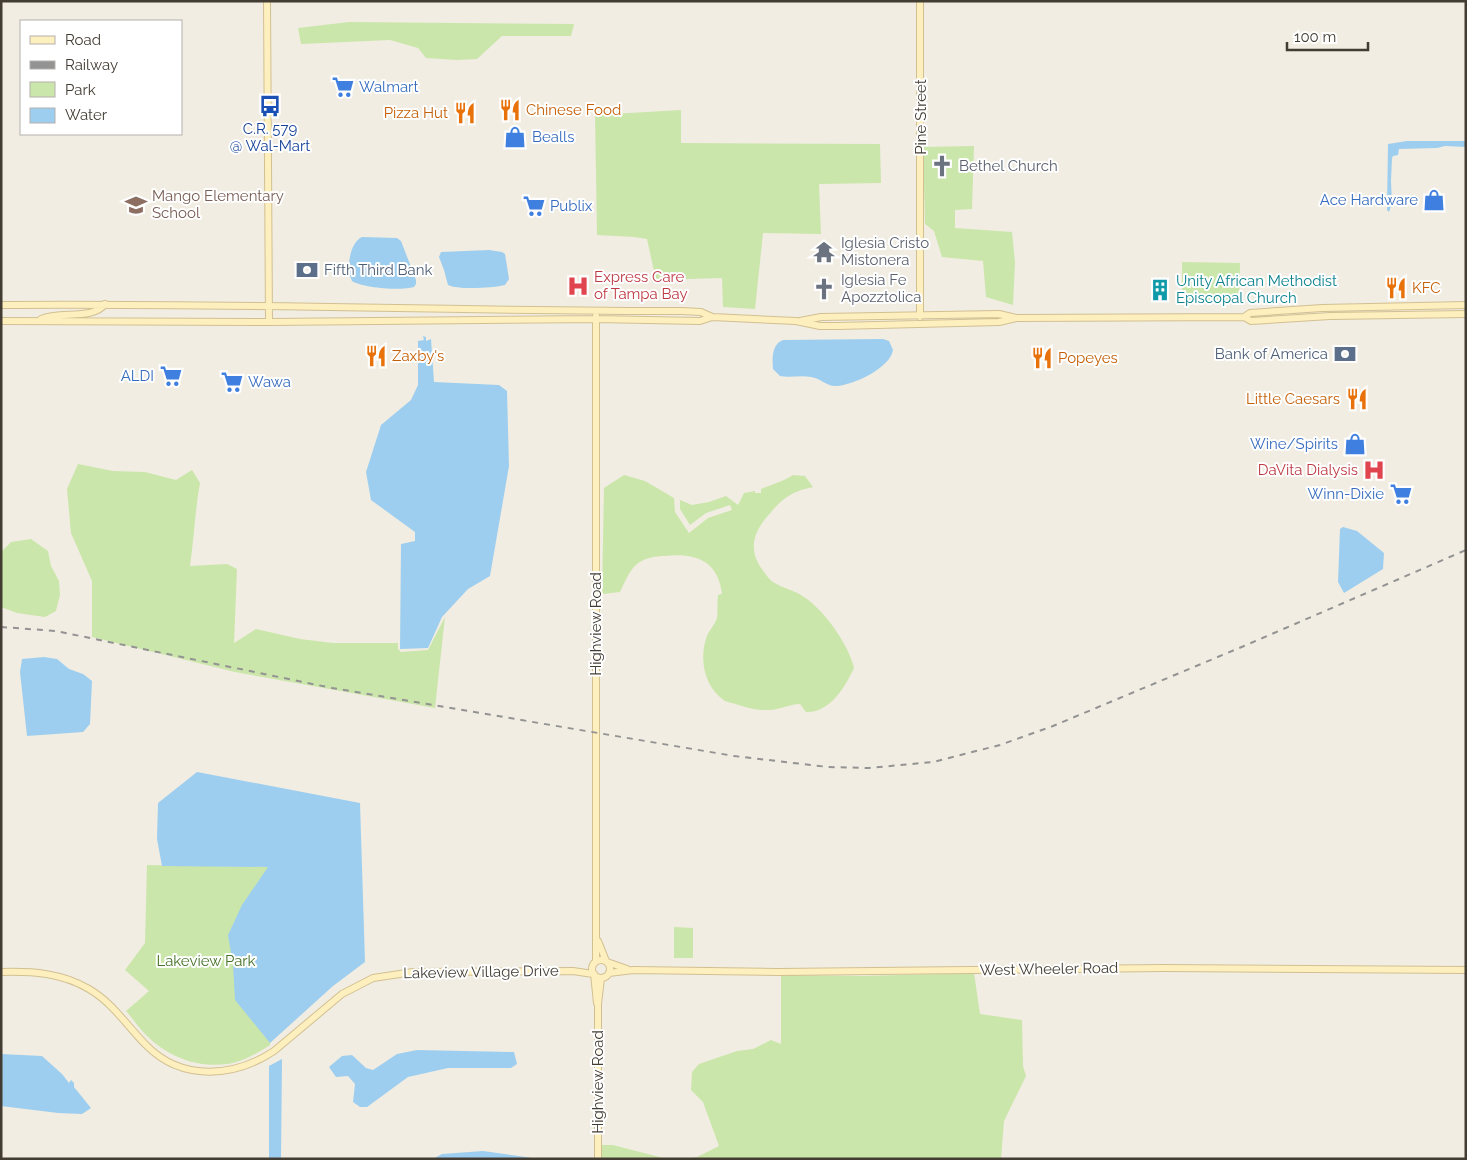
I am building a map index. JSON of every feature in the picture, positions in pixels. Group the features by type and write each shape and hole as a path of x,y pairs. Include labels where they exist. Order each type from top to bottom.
{"main road":[{"path":"267,1 269,322"},
{"name":"Pine Street","path":"920,1 920,323"},
{"path":"38,320 49,315 90,313 101,310 106,304"},
{"path":"1,305 106,304 596,310 701,312 712,317"},
{"path":"1244,317 1250,313 1322,308 1466,305"},
{"name":"Highview Road","path":"595,962 597,937 596,310"},
{"path":"796,321 821,317 920,314 999,314 1016,318"},
{"path":"1,321 269,322 596,319 700,321 712,317 796,321 820,326 999,322 1016,318 1244,317 1251,321 1330,316 1466,314"},
{"name":"Highview Road","path":"597,937 606,962"},
{"path":"601,960 606,962 610,967 608,973 602,978 593,974 592,968 595,962 601,960"},
{"name":"Lakeview Village Drive","path":"573,971 595,962"},
{"name":"West Wheeler Road","path":"606,962 633,970"},
{"name":"West Wheeler Road","path":"608,973 633,970 778,972 1154,968 1466,970"},
{"name":"Lakeview Village Drive","path":"1,972 29,972 72,980 91,990 109,1003 148,1047 160,1056 190,1069 224,1072 246,1066 263,1058 342,994 373,978 414,972 573,971 593,974"},
{"name":"Highview Road","path":"593,974 598,1004"},
{"name":"Highview Road","path":"598,1159 598,1004 602,978"}],"green space":[{"path":"349,22 574,24 571,36 502,36 477,59 426,58 418,48 390,40 301,44 298,28"},
{"path":"681,110 681,143 880,144 881,183 819,184 821,234 763,233 755,309 723,307 722,278 656,280 647,239 597,235 595,115"},
{"path":"974,146 972,209 955,210 955,228 1012,232 1015,262 1013,305 986,297 983,261 942,257 934,231 925,224 923,147"},
{"path":"1182,262 1240,263 1239,303 1182,303"},
{"path":"78,464 113,471 145,472 176,480 192,470 200,483 190,566 227,564 237,569 234,643 256,629 300,639 333,643 398,643 398,649 401,652 428,650 445,617 435,708 235,672 92,637 92,581 71,533 67,489"},
{"path":"624,475 645,481 674,498 675,512 689,533 708,518 732,510 730,505 706,513 690,525 680,509 680,500 692,505 726,496 738,505 744,493 755,491 755,493 761,493 761,489 793,475 805,476 813,487 792,494 771,512 757,532 754,552 760,566 773,582 800,595 820,610 835,629 847,649 854,668 836,698 822,708 806,712 800,704 773,710 758,710 725,701 718,696 705,673 703,656 707,636 717,618 718,595 722,594 716,573 703,561 676,555 657,556 646,559 633,568 620,592 602,594 604,488"},
{"path":"31,539 48,551 51,566 59,581 60,595 56,611 45,617 17,613 1,607 1,552 11,542"},
{"name":"Lakeview Park","path":"147,865 269,867 270,1045 250,1057 233,1063 216,1065 194,1062 173,1055 155,1043 143,1032 126,1011 149,991 125,970 145,943"},
{"path":"674,927 693,928 693,958 674,958"},
{"path":"974,973 980,1014 1022,1020 1023,1066 1026,1076 1004,1121 1001,1159 680,1159 697,1157 719,1146 703,1102 691,1090 692,1072 699,1064 737,1051 753,1049 771,1040 781,1044 781,975 863,976"},
{"path":"601,1145 613,1145 667,1159 601,1159"}],"water":[{"path":"1407,141 1466,141 1466,147 1445,146 1399,149 1398,155 1392,158 1392,203 1389,212 1387,210 1388,144"},
{"path":"362,237 397,238 401,241 416,280 414,287 400,289 382,288 352,281 349,270 350,257 354,245"},
{"path":"489,250 505,254 509,279 505,285 459,288 448,285 439,257 441,252"},
{"path":"423,336 426,337 426,341 431,339 434,382 499,385 507,391 509,466 490,576 468,589 442,617 428,648 400,649 401,544 415,541 415,532 371,500 366,472 381,425 411,400 418,385 418,341 424,340"},
{"path":"883,339 889,341 893,350 885,363 861,379 843,385 833,386 807,376 780,376 773,369 775,348 783,340"},
{"path":"1343,527 1357,531 1384,553 1383,569 1344,593 1338,582 1340,529"},
{"path":"44,657 57,659 69,669 83,674 92,681 90,724 83,732 27,736 20,672 22,659"},
{"path":"197,772 360,803 365,962 333,986 270,1043 235,1000 233,965 228,935 242,905 268,867 162,866 157,839 158,803"},
{"path":"417,1050 514,1052 517,1064 511,1068 448,1068 408,1077 367,1107 360,1107 353,1102 355,1084 348,1076 336,1077 329,1067 342,1056 352,1055 366,1068 373,1070 397,1054"},
{"path":"1,1054 42,1056 69,1083 71,1080 74,1083 74,1087 91,1108 82,1114 1,1106"},
{"path":"282,1059 281,1159 269,1159 269,1066"},
{"path":"483,1151 539,1159 433,1159 442,1154"}],"railway":[{"path":"1,627 56,631 332,688 734,756 828,767 869,768 933,762 1000,745 1053,726 1466,550"}],"place":[{"name":"Walmart","path":"343,87"},
{"name":"C.R. 579 @ Wal-Mart","path":"270,106"},
{"name":"Chinese Food","path":"510,110"},
{"name":"Pizza Hut","path":"465,113"},
{"name":"Bealls","path":"515,137"},
{"name":"Bethel Church","path":"942,166"},
{"name":"Ace Hardware","path":"1434,200"},
{"name":"Mango Elementary School","path":"136,205"},
{"name":"Publix","path":"534,206"},
{"name":"Iglesia Cristo Mistonera","path":"824,252"},
{"name":"Fifth Third Bank","path":"307,270"},
{"name":"Express Care of Tampa Bay","path":"578,286"},
{"name":"KFC","path":"1396,288"},
{"name":"Iglesia Fe Apozztolica","path":"824,289"},
{"name":"Unity African Methodist Episcopal Church","path":"1160,290"},
{"name":"Bank of America","path":"1345,354"},
{"name":"Zaxby's","path":"376,356"},
{"name":"Popeyes","path":"1042,358"},
{"name":"ALDI","path":"171,376"},
{"name":"Wawa","path":"232,382"},
{"name":"Little Caesars","path":"1357,399"},
{"name":"Wine/Spirits","path":"1355,444"},
{"name":"DaVita Dialysis","path":"1374,470"},
{"name":"Winn-Dixie","path":"1401,494"}]}
